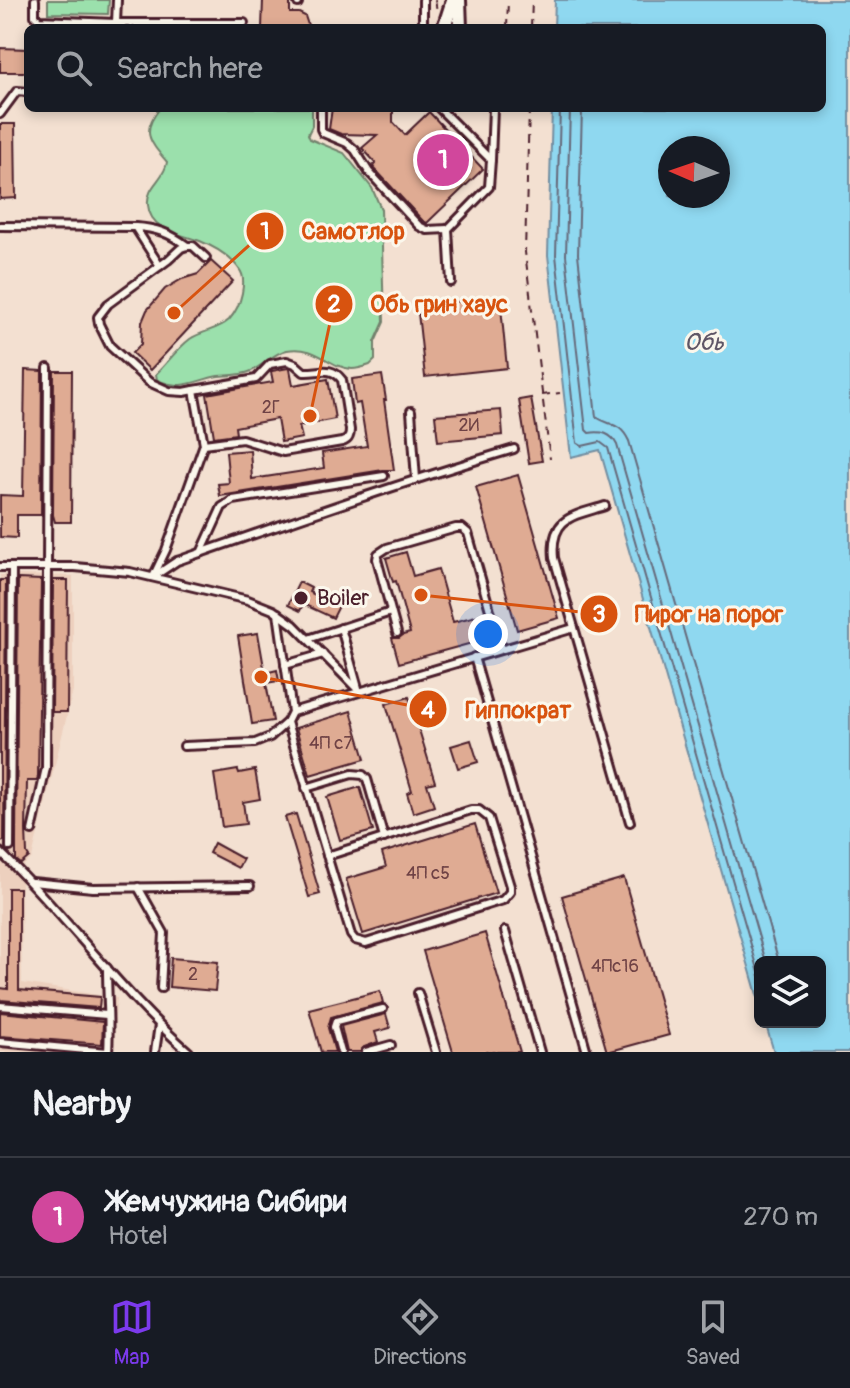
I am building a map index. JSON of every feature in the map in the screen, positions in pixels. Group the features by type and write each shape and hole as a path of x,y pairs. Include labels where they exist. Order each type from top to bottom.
{"street":[{"path":"446,24 456,0"},
{"path":"456,0 459,24"}],"lane":[{"path":"35,0 35,16 39,20 125,24"},
{"path":"116,23 117,0"},
{"path":"423,0 423,24"},
{"path":"211,24 244,23"},
{"path":"0,114 17,91 24,92"},
{"path":"321,112 323,133 347,143 355,150 369,172 419,226 427,230 448,229 489,187 493,112"},
{"path":"443,112 491,160"},
{"path":"0,226 159,229 187,246"},
{"path":"135,227 160,266"},
{"path":"448,229 451,282"},
{"path":"204,444 242,439 283,452 342,442 350,436 342,380 328,369 304,372 287,361 267,366 256,379 184,392 169,391 149,382 110,346 98,317 108,304 187,246 198,249 206,258"},
{"path":"32,831 46,768 48,368"},
{"path":"153,577 166,550 204,444 194,390"},
{"path":"411,411 416,479"},
{"path":"153,577 177,561 375,492 514,449"},
{"path":"201,553 222,507 233,500 384,476"},
{"path":"372,478 375,492"},
{"path":"605,506 563,521 554,537 554,558 630,822"},
{"path":"397,633 378,554 387,548 462,528 468,533 501,649"},
{"path":"0,567 101,569 153,577 248,600 278,613 294,625 359,691"},
{"path":"10,847 12,567"},
{"path":"308,639 391,612"},
{"path":"184,746 255,743 270,737 287,722 292,712 278,613"},
{"path":"341,628 359,691"},
{"path":"292,712 574,628"},
{"path":"285,665 323,654"},
{"path":"474,657 587,1052"},
{"path":"287,722 306,788 351,935 360,942 366,943 503,900 510,892 489,818 479,810 327,856"},
{"path":"306,788 352,774 363,775 367,779 384,838"},
{"path":"0,852 32,882 159,1025 189,1052"},
{"path":"32,882 93,888 250,886"},
{"path":"138,887 164,933 161,988"},
{"path":"505,931 540,1052"},
{"path":"0,1042 108,1052 107,967"},
{"path":"418,993 436,1052"},
{"path":"0,1006 107,1015"},
{"path":"341,1052 334,1027 336,1021 383,1009"},
{"path":"155,1052 159,1025"},
{"path":"366,1052 391,1045"}],"path":[{"path":"507,24 508,0"},
{"path":"531,24 532,0"},
{"path":"529,112 525,252 550,459"},
{"path":"541,396 560,393"}],"shaded area":[{"path":"0,575 73,576 73,691 32,858 21,868 22,983 117,998 111,1052 0,1052"}],"green space":[{"path":"48,0 109,0 108,14 48,13"},
{"path":"157,112 312,112 310,139 344,153 372,188 381,209 384,322 375,342 375,360 370,365 352,369 343,367 315,353 298,349 277,354 254,370 237,375 181,385 157,380 156,374 186,343 229,320 239,304 243,283 238,268 224,254 160,226 150,214 148,198 167,162 150,136"}],"water":[{"name":"Обь","path":"555,0 850,0 850,1052 774,1052 767,1028 826,1028 826,956 754,956 754,984 600,450 571,457 548,255 552,112 826,112 826,24 554,24"}],"building":[{"path":"263,0 290,0 290,13 305,16 308,24 262,24"},
{"path":"0,48 24,49 24,72 0,72"},
{"path":"331,112 393,112 393,122 405,135 429,112 483,169 427,223 374,168 376,163 362,148 377,135 341,134 329,129"},
{"path":"0,124 15,124 16,198 0,199"},
{"path":"211,261 233,281 150,370 132,353 141,344 142,322 147,310 165,289 198,274"},
{"path":"500,297 507,368 425,377 418,313 435,311 435,304"},
{"path":"288,368 293,385 328,379 335,419 299,426 302,438 281,442 277,419 235,427 236,434 214,437 207,394 273,382 272,371"},
{"path":"25,370 42,371 41,515 17,515 17,538 0,537 0,495 23,496"},
{"path":"54,371 72,371 71,522 55,522 53,515"},
{"path":"382,375 394,470 220,496 218,484 229,483 226,452 250,450 252,479 324,468 322,453 367,446 360,403 355,404 352,379"},
{"path":"531,398 542,461 529,463 519,400"},
{"path":"501,410 503,435 438,441 435,415"},
{"path":"518,475 559,618 517,630 476,487"},
{"path":"406,552 413,576 438,569 453,622 476,616 483,640 399,663 392,638 410,633 396,581 393,582 386,558"},
{"path":"18,579 41,580 38,776 37,781 27,781 29,857 21,864 16,860"},
{"path":"0,580 6,580 4,841 0,842"},
{"path":"53,580 68,580 67,712 52,712"},
{"path":"299,582 311,588 309,592 339,606 333,618 303,604 300,611 288,605"},
{"path":"258,633 265,673 277,670 279,681 266,683 273,721 252,724 238,636"},
{"path":"409,697 435,782 427,784 434,806 413,813 407,793 412,791 386,704"},
{"path":"351,711 365,759 310,775 296,728"},
{"path":"471,740 478,762 458,768 451,746"},
{"path":"238,770 239,773 255,770 260,799 243,802 246,824 222,827 214,774"},
{"path":"360,787 373,831 340,840 327,797"},
{"path":"296,814 320,894 309,897 285,817"},
{"path":"475,824 496,893 363,934 346,879 386,867 382,853"},
{"path":"214,843 243,859 238,868 209,853"},
{"path":"624,878 669,1035 607,1052 562,896"},
{"path":"8,888 19,888 19,990 100,997 99,1008 0,1000 0,988 8,989"},
{"path":"485,933 520,1052 453,1052 423,951"},
{"path":"171,958 218,962 215,991 169,987"},
{"path":"380,991 383,1003 331,1017 328,1028 335,1052 321,1052 309,1009"},
{"path":"0,1012 103,1022 102,1044 0,1036"},
{"path":"386,1014 390,1028 375,1032 378,1042 364,1047 360,1052 347,1052 341,1026"}],"place":[{"name":"Жемчужина Сибири","path":"443,160"},
{"name":"Самотлор","path":"174,313"},
{"name":"Обь грин хаус","path":"310,416"},
{"name":"Пирог на порог","path":"421,595"},
{"name":"Boiler","path":"301,598"},
{"name":"Гиппократ","path":"261,677"}]}
